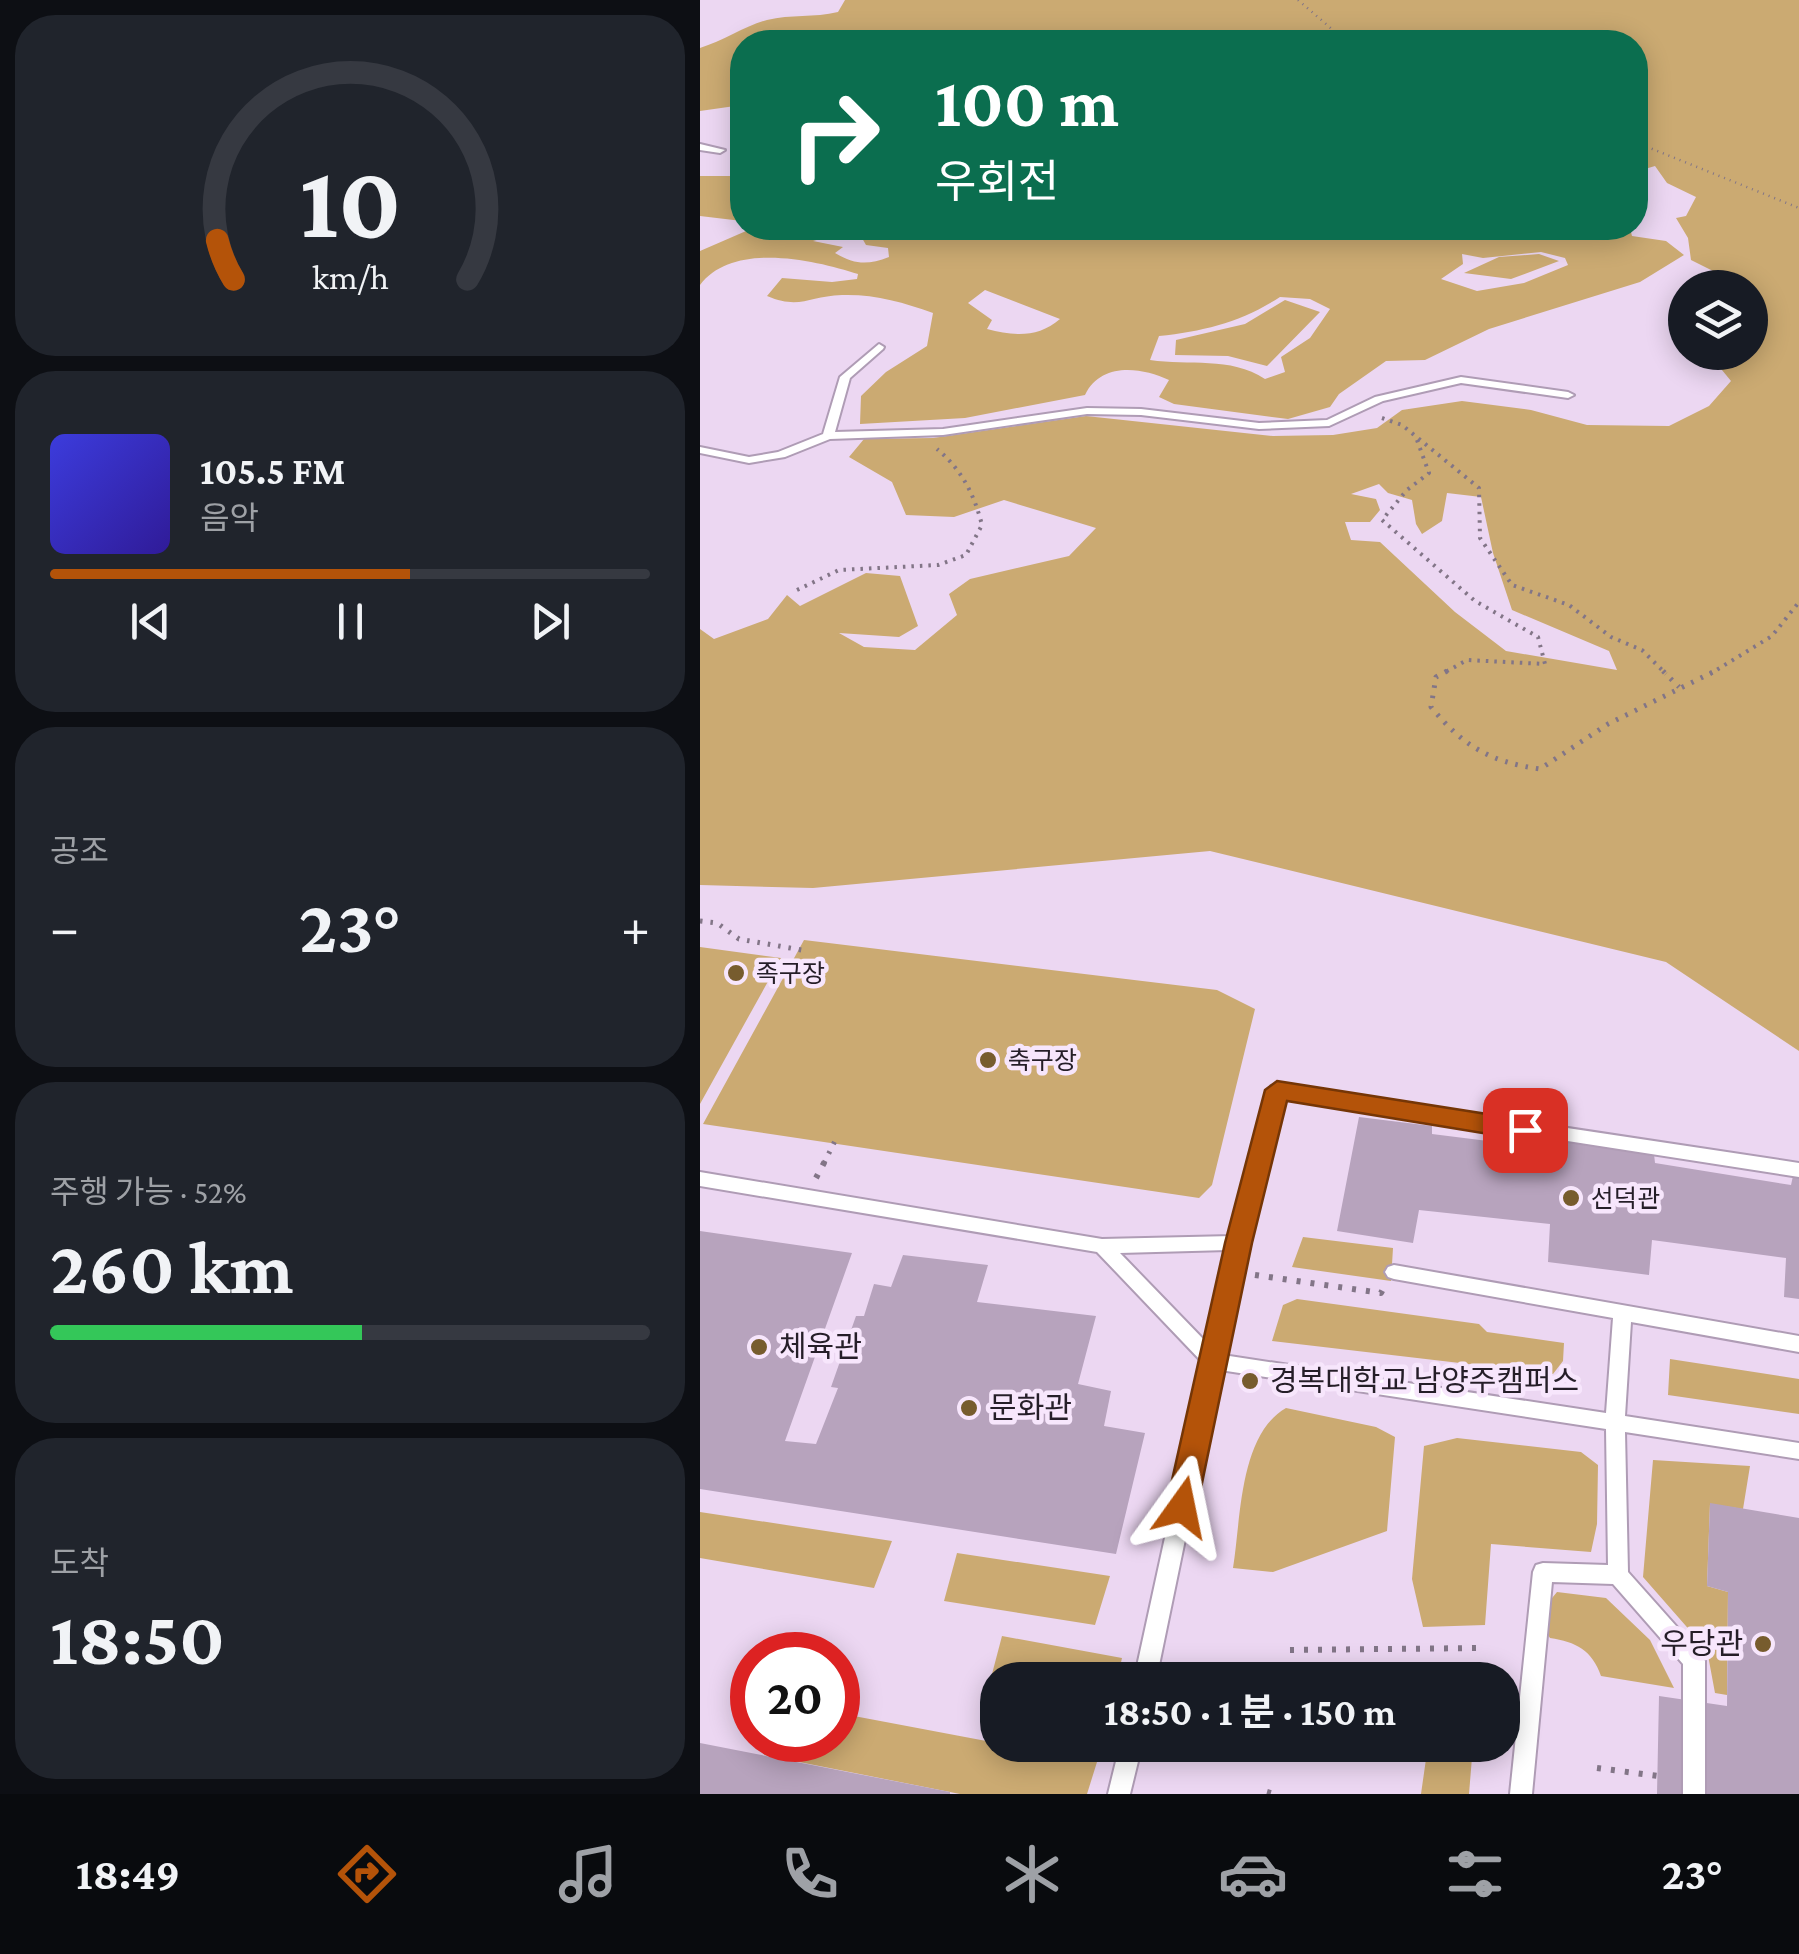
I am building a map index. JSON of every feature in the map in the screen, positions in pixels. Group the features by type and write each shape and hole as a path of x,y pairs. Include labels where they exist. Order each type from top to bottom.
{"lane":[{"path":"700,147 720,150"},
{"path":"828,436 845,377 879,347"},
{"path":"700,450 749,460 781,455 828,436 920,434 1088,411 1141,412 1259,426 1329,423 1379,399 1461,380 1568,395"},
{"path":"1148,1662 1238,1243 1277,1090 1799,1170"},
{"path":"700,1179 1102,1246 1238,1243"},
{"path":"1102,1246 1213,1361 1799,1451"},
{"path":"1394,1272 1799,1344"},
{"path":"1623,1312 1615,1423 1618,1575 1694,1661 1694,1794"},
{"path":"1521,1794 1543,1572 1618,1575"},
{"path":"1119,1794 1127,1762"}],"path":[{"path":"1298,0 1333,30"},
{"path":"1648,147 1799,208"},
{"path":"1339,417 1379,417 1402,425 1480,488 1480,538 1512,585 1569,604 1611,637 1642,650 1679,687"},
{"path":"797,590 839,570 938,565 966,555 982,525 974,490 958,466 920,434"},
{"path":"1417,440 1420,461 1429,473 1406,490 1382,520 1475,601 1538,638 1544,664 1467,660 1436,677 1431,708 1456,738 1492,762 1540,769 1608,724 1734,662 1772,636 1799,602"},
{"path":"700,921 717,923 740,939 807,950"},
{"path":"808,1194 838,1135"},
{"path":"1232,1271 1380,1293 1394,1272"},
{"path":"1290,1650 1481,1648"},
{"path":"1597,1768 1658,1776"}],"shaded area":[{"path":"845,0 1799,0 1799,1051 1666,962 1210,851 813,888 700,885 700,629 714,639 768,619 787,595 800,606 866,573 900,576 918,626 899,637 839,633 864,647 915,650 957,615 949,594 970,579 1069,556 1096,528 1004,500 954,517 906,515 892,482 849,457 864,439 933,438 1086,416 1273,436 1333,435 1377,428 1402,410 1462,401 1531,410 1587,425 1669,426 1709,406 1731,381 1722,370 1768,370 1768,270 1711,270 1691,260 1688,238 1676,218 1686,216 1696,197 1667,183 1655,166 1648,168 1648,30 742,30 785,17 838,12","holes":["1379,484 1388,493 1412,500 1422,534 1442,521 1447,493 1481,497 1493,553 1512,610 1609,651 1617,670 1506,651 1455,612 1380,542 1351,540 1345,522 1370,522 1380,510 1376,499 1351,494"]},
{"path":"730,35 730,107 700,111 700,48"},
{"path":"700,176 730,176 730,220 700,216"},
{"path":"730,238 817,240 813,241 843,247 835,253 855,262 889,257 888,248 866,245 863,240 1648,238 1666,241 1684,255 1640,282 1489,329 1425,360 1386,361 1339,394 1330,407 1288,419 1174,404 1159,397 1169,380 1146,372 1122,370 1101,377 1085,395 965,418 860,424 861,396 886,372 927,346 933,313 865,296 788,302 767,296 782,278 832,282 857,279 858,274 798,260 753,258 733,263 714,271 700,285 700,251","holes":["1541,252 1565,258 1568,265 1524,283 1477,291 1441,279 1463,264 1462,254 1483,258","985,290 1060,319 1043,330 1025,334 987,329 992,320 968,303","1280,297 1310,299 1330,309 1310,338 1281,357 1285,372 1265,379 1224,364 1150,360 1159,336 1222,324"]},
{"path":"1539,254 1559,261 1511,279 1464,273 1499,257"},
{"path":"1285,300 1320,312 1267,366 1228,356 1175,355 1176,340 1245,324"},
{"name":"축구장","path":"804,940 1217,990 1255,1009 1212,1185 1199,1198 703,1124"},
{"path":"700,947 781,958 700,1104"},
{"path":"1303,1237 1393,1248 1391,1281 1292,1267"},
{"path":"1297,1299 1479,1324 1487,1332 1564,1343 1563,1361 1553,1374 1272,1341 1283,1305"},
{"path":"1670,1359 1799,1379 1799,1414 1668,1395"},
{"path":"1286,1408 1376,1427 1395,1437 1387,1531 1273,1572 1233,1568 1251,1458 1259,1438"},
{"path":"1457,1438 1581,1452 1598,1465 1597,1524 1591,1552 1491,1544 1485,1625 1423,1627 1412,1579 1424,1446"},
{"path":"1653,1460 1750,1466 1743,1509 1710,1504 1707,1586 1728,1592 1727,1695 1715,1693 1707,1650 1643,1577"},
{"path":"700,1512 892,1541 874,1588 700,1558"},
{"path":"957,1553 1110,1576 1095,1625 944,1601"},
{"path":"1557,1592 1606,1598 1650,1640 1674,1688 1601,1676 1582,1649 1550,1638 1543,1614"},
{"path":"1002,1636 1122,1658 1121,1662 995,1662"},
{"path":"860,1717 980,1740 980,1762 1097,1762 1087,1794 960,1794 799,1762 860,1762"},
{"path":"1426,1762 1472,1762 1469,1794 1421,1794"}],"building":[{"name":"선덕관","path":"1359,1117 1432,1126 1432,1134 1560,1150 1561,1141 1654,1154 1655,1163 1791,1185 1793,1176 1799,1177 1799,1299 1784,1297 1786,1258 1652,1240 1649,1275 1548,1262 1550,1224 1419,1210 1413,1243 1337,1231"},
{"name":"문화관","path":"700,1231 852,1253 785,1441 816,1444 838,1388 831,1387 856,1316 864,1316 874,1284 891,1287 903,1255 988,1265 977,1302 1096,1316 1078,1384 1111,1391 1104,1426 1145,1433 1116,1554 700,1489"},
{"name":"우당관","path":"1710,1503 1799,1518 1799,1794 1657,1794 1659,1696 1727,1706 1728,1592 1707,1586"},
{"path":"700,1743 730,1749 730,1762 797,1762 950,1792 950,1794 700,1794"}],"place":[{"name":"족구장","path":"736,973"},
{"name":"축구장","path":"988,1060"},
{"name":"선덕관","path":"1571,1198"},
{"name":"체육관","path":"759,1347"},
{"name":"경복대학교 남양주캠퍼스","path":"1250,1381"},
{"name":"문화관","path":"969,1408"},
{"name":"우당관","path":"1763,1644"}],"route":[{"path":"1182,1507 1238,1243 1277,1090 1525,1130"}]}
